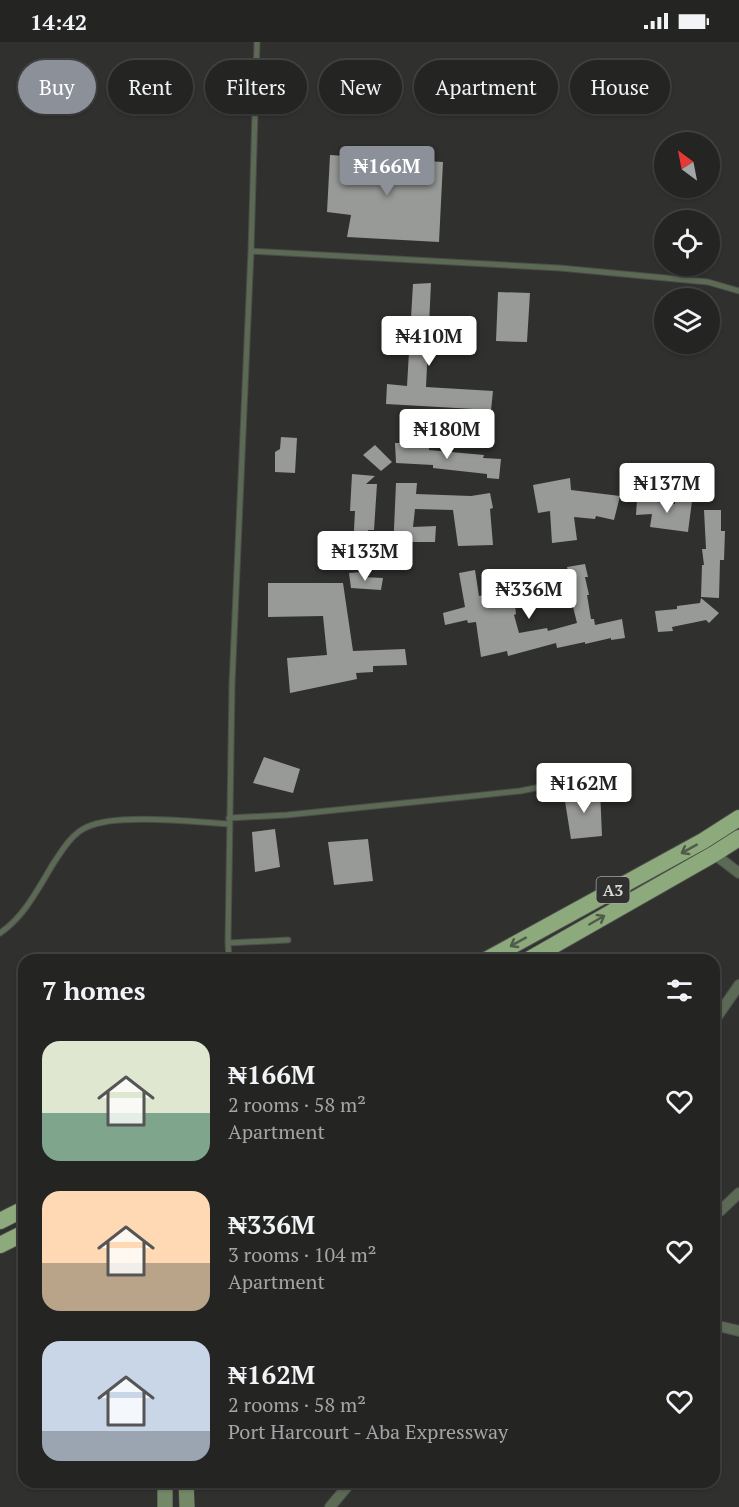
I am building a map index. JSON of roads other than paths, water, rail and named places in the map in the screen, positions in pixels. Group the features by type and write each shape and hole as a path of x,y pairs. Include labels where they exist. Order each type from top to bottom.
{"highway":[{"name":"A3","path":"497,954 703,841 739,818"},
{"name":"A3","path":"539,954 739,838"},
{"path":"0,1245 18,1236"}],"main road":[{"path":"165,1488 165,1507"},
{"path":"186,1488 187,1507"}],"street":[{"path":"714,854 739,873"},
{"path":"720,1013 738,988"},
{"path":"720,1211 739,1193"},
{"path":"720,1326 739,1331"},
{"path":"330,1507 346,1488"}],"lane":[{"path":"228,954 229,821 237,552 251,251 257,42"},
{"path":"251,251 584,270 708,282 739,291"},
{"path":"0,933 16,920 29,904 58,855 74,836 86,827 124,820 229,821 520,791 606,774"},
{"path":"228,943 288,940"}]}
